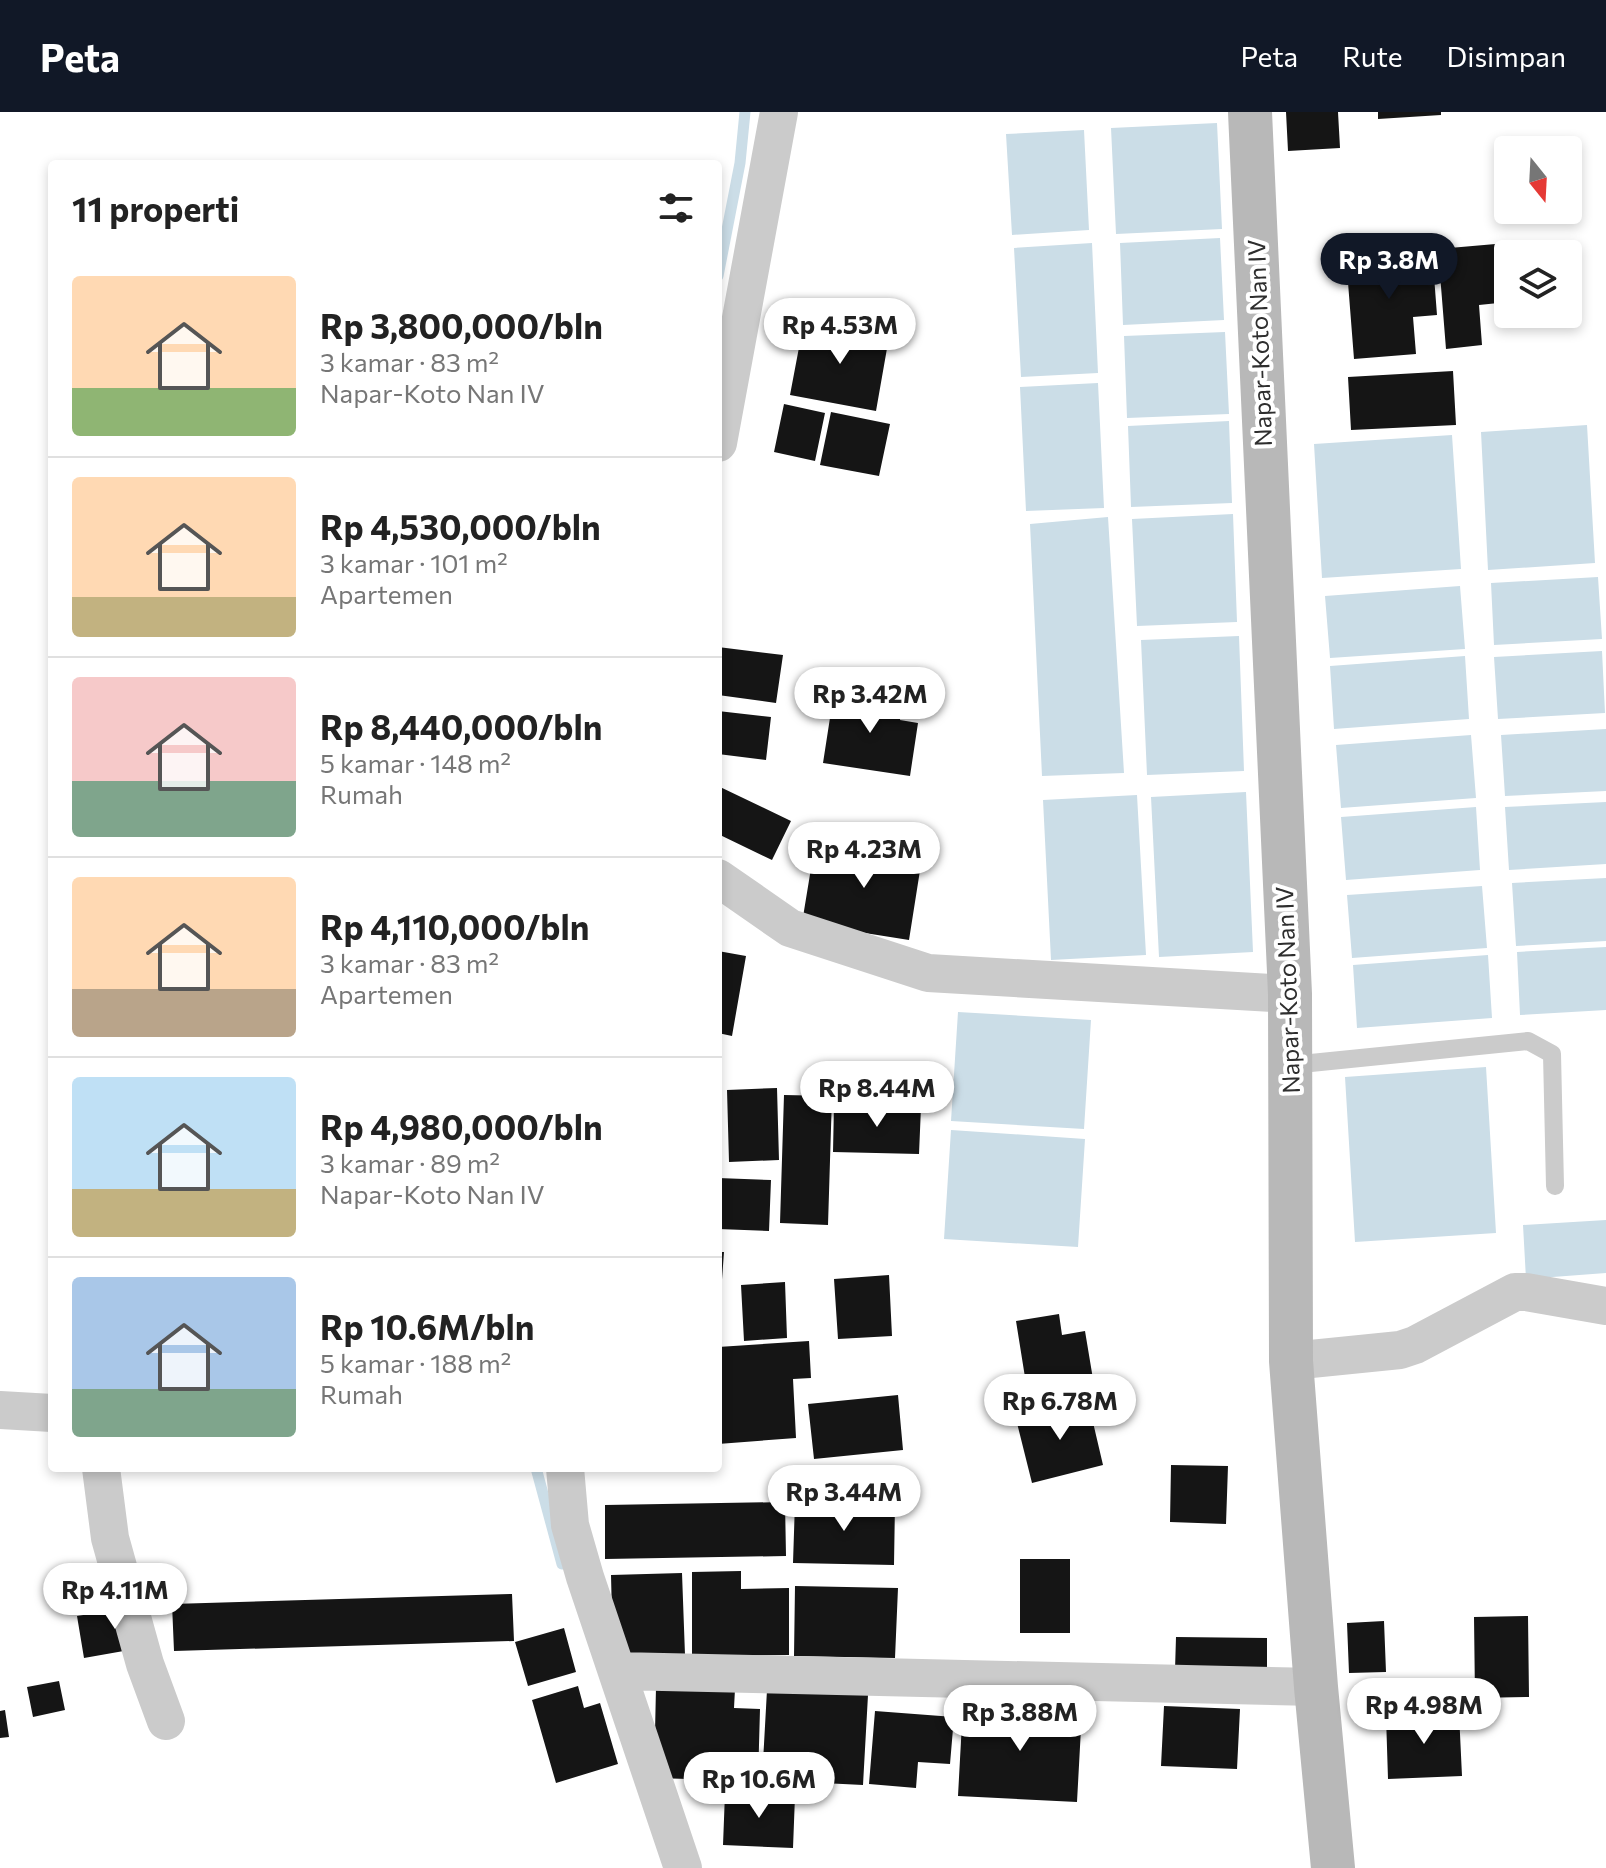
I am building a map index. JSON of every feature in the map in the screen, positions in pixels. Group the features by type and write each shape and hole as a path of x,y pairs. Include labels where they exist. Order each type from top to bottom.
{"street":[{"path":"722,421 779,112"},
{"name":"Napar-Koto Nan IV","path":"1250,112 1290,994 1291,1361 1333,1868"},
{"path":"722,881 790,928 928,973 1290,994"},
{"path":"1291,1361 1400,1350 1515,1292 1606,1306"},
{"path":"0,1410 48,1413"},
{"path":"102,1472 110,1538 145,1664 166,1721"},
{"path":"565,1472 570,1525 683,1868"},
{"path":"618,1671 1316,1687"}],"lane":[{"path":"1291,1065 1528,1041 1552,1054 1555,1186"}],"water":[{"path":"1217,123 1222,229 1116,234 1111,128"},
{"path":"1084,130 1089,230 1012,235 1006,134"},
{"path":"1220,238 1224,320 1123,325 1120,243"},
{"path":"1092,243 1098,373 1021,377 1014,248"},
{"path":"1225,332 1229,414 1127,418 1124,336"},
{"path":"1098,383 1104,508 1026,511 1020,387"},
{"path":"1229,421 1232,503 1131,507 1128,426"},
{"path":"1587,425 1595,563 1488,570 1481,432"},
{"path":"1452,435 1461,569 1322,578 1314,444"},
{"path":"1233,514 1237,622 1137,626 1132,519"},
{"path":"1108,517 1124,773 1042,776 1030,524"},
{"path":"1598,577 1602,639 1494,645 1491,583"},
{"path":"1460,586 1465,649 1330,658 1325,596"},
{"path":"1239,636 1244,771 1147,775 1141,640"},
{"path":"1602,651 1605,713 1498,719 1494,657"},
{"path":"1465,656 1469,719 1334,729 1330,666"},
{"path":"1606,729 1606,791 1505,796 1501,735"},
{"path":"1471,735 1476,798 1341,808 1336,745"},
{"path":"1246,792 1253,952 1159,957 1151,797"},
{"path":"1137,795 1146,955 1051,960 1043,800"},
{"path":"1606,802 1606,864 1509,870 1505,807"},
{"path":"1476,807 1480,870 1346,880 1341,817"},
{"path":"1606,878 1606,941 1516,946 1512,883"},
{"path":"1482,886 1487,948 1352,958 1347,895"},
{"path":"1606,947 1606,1010 1520,1015 1517,952"},
{"path":"1488,955 1492,1018 1357,1028 1353,965"},
{"path":"958,1012 1091,1020 1084,1129 951,1121"},
{"path":"1486,1067 1496,1233 1355,1242 1345,1077"},
{"path":"951,1130 1085,1139 1078,1247 944,1239"},
{"path":"1606,1220 1606,1273 1526,1279 1523,1225"}],"building":[{"path":"1286,112 1338,112 1340,148 1288,151"},
{"path":"1378,112 1441,112 1441,115 1378,119"},
{"path":"1494,244 1494,303 1479,305 1482,345 1446,349 1438,249"},
{"path":"1432,250 1437,315 1413,317 1416,354 1354,359 1346,257"},
{"path":"804,321 889,337 876,411 790,395"},
{"path":"1453,371 1456,425 1351,430 1348,377"},
{"path":"784,404 825,413 815,461 774,452"},
{"path":"831,412 890,424 879,476 820,465"},
{"path":"722,647 783,655 776,703 722,696"},
{"path":"834,692 902,702 900,720 918,723 910,776 823,763"},
{"path":"722,711 771,717 766,760 722,754"},
{"path":"722,788 791,821 772,860 722,836"},
{"path":"875,835 910,840 906,862 921,864 909,940 802,923 814,850 871,859"},
{"path":"722,952 746,956 732,1036 722,1034"},
{"path":"840,1070 876,1073 875,1099 839,1097"},
{"path":"777,1088 779,1160 729,1162 727,1090"},
{"path":"784,1095 832,1096 828,1225 780,1223"},
{"path":"834,1105 921,1107 919,1154 833,1152"},
{"path":"722,1178 771,1180 769,1231 722,1229"},
{"path":"889,1275 892,1336 838,1339 834,1279"},
{"path":"785,1282 787,1338 744,1341 741,1285"},
{"path":"1059,1314 1062,1335 1085,1331 1094,1385 1028,1396 1016,1321"},
{"path":"809,1341 811,1378 793,1379 796,1438 722,1444 722,1347"},
{"path":"898,1395 903,1450 814,1459 808,1404"},
{"path":"1088,1401 1103,1465 1032,1483 1016,1419"},
{"path":"1171,1465 1228,1466 1226,1524 1170,1522"},
{"path":"785,1502 786,1556 605,1559 605,1505"},
{"path":"795,1502 895,1503 894,1565 793,1563"},
{"path":"1020,1559 1070,1559 1070,1633 1020,1633"},
{"path":"741,1571 741,1589 789,1588 789,1655 692,1656 692,1572"},
{"path":"682,1573 685,1655 613,1657 611,1575"},
{"path":"795,1586 898,1588 895,1658 794,1656"},
{"path":"512,1594 514,1641 174,1651 172,1604"},
{"path":"146,1605 152,1646 84,1658 77,1616"},
{"path":"1528,1616 1529,1697 1475,1698 1474,1617"},
{"path":"1384,1621 1386,1672 1349,1673 1347,1623"},
{"path":"564,1628 576,1672 528,1686 515,1642"},
{"path":"1176,1637 1267,1638 1267,1671 1175,1670"},
{"path":"59,1681 65,1710 33,1717 27,1687"},
{"path":"578,1686 584,1708 600,1703 618,1764 556,1783 532,1700"},
{"path":"656,1687 735,1689 734,1708 760,1709 758,1781 654,1778"},
{"path":"767,1690 868,1695 863,1785 762,1780"},
{"path":"963,1704 1082,1710 1077,1802 958,1796"},
{"path":"1164,1706 1240,1709 1237,1769 1161,1766"},
{"path":"5,1710 9,1737 0,1738 0,1711"},
{"path":"875,1711 954,1717 950,1764 918,1762 916,1788 869,1784"},
{"path":"1459,1713 1462,1776 1388,1779 1386,1716"},
{"path":"725,1793 795,1796 793,1848 723,1845"}],"waterway":[{"path":"722,255 740,163 745,112"},
{"path":"537,1472 562,1564"}]}
